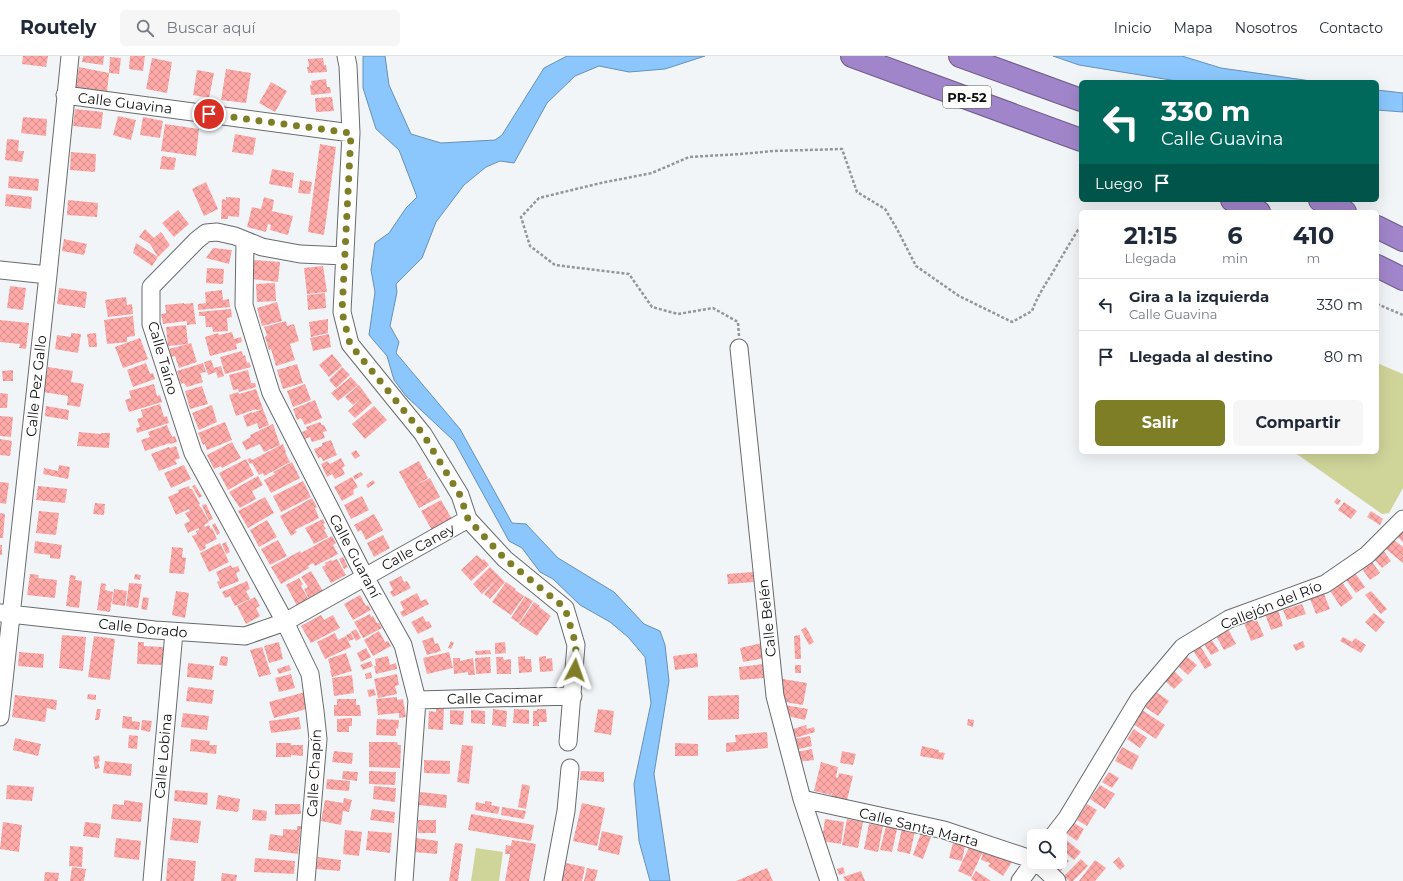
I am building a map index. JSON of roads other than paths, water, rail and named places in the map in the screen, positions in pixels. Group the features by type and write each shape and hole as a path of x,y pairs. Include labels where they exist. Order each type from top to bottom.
{"highway":[{"name":"PR-52","path":"852,56 1079,139"},
{"name":"PR-52","path":"960,56 1079,99"},
{"path":"1236,202 1254,210"},
{"path":"1324,202 1341,210"},
{"path":"1379,228 1403,240"},
{"path":"1379,267 1403,279"}],"street":[{"name":"Calle Pez Gallo","path":"0,717 6,613 48,275 70,56"},
{"path":"346,56 348,66 351,133 342,312 350,344 423,434 460,495 468,519 505,559 565,608 576,645 573,696 568,742"},
{"name":"Calle Guavina","path":"65,95 351,133"},
{"name":"Calle Taíno","path":"284,622 193,453 151,324 151,287 197,240 206,233 217,232 235,236 262,247 300,254 345,256"},
{"name":"Calle Guaraní","path":"245,241 244,305 271,393 365,577 403,645 417,700 404,881"},
{"path":"0,270 48,275"},
{"name":"Calle Belén","path":"739,348 775,696 802,799 829,881"},
{"name":"Calle Caney","path":"284,622 468,519"},
{"name":"Callejón del Río","path":"1058,829 1067,818 1139,699 1183,647 1229,619 1325,584 1366,555 1403,519"},
{"name":"Calle Dorado","path":"6,613 174,632 245,636 284,622"},
{"name":"Calle Chapín","path":"284,622 310,674 316,711 318,739 306,881"},
{"name":"Calle Lobina","path":"152,881 174,632"},
{"name":"Calle Cacimar","path":"417,700 573,696"},
{"path":"553,881 566,811 570,768"},
{"name":"Calle Santa Marta","path":"802,799 944,830 1027,859"},
{"path":"1020,881 1028,869"},
{"path":"1044,869 1057,881"}],"water":[{"path":"363,56 385,56 389,85 411,134 441,143 495,140 502,135 544,68 567,56 705,56 665,69 629,72 599,66 575,76 547,103 514,163 500,161 486,167 464,185 436,222 422,258 396,284 397,292 390,326 399,342 396,353 460,429 512,523 526,524 558,558 614,592 644,624 660,631 665,645 669,681 654,774 670,881 650,881 639,841 634,784 651,703 645,657 628,637 610,622 580,605 553,579 540,572 522,548 509,541 454,441 406,396 394,380 387,356 369,335 375,292 371,270 375,243 389,233 406,208 417,197 399,150 376,129 363,88"},
{"path":"1053,56 1182,56 1221,68 1304,80 1171,80 1079,65"},
{"path":"1379,90 1403,93 1403,112 1379,110"}]}
